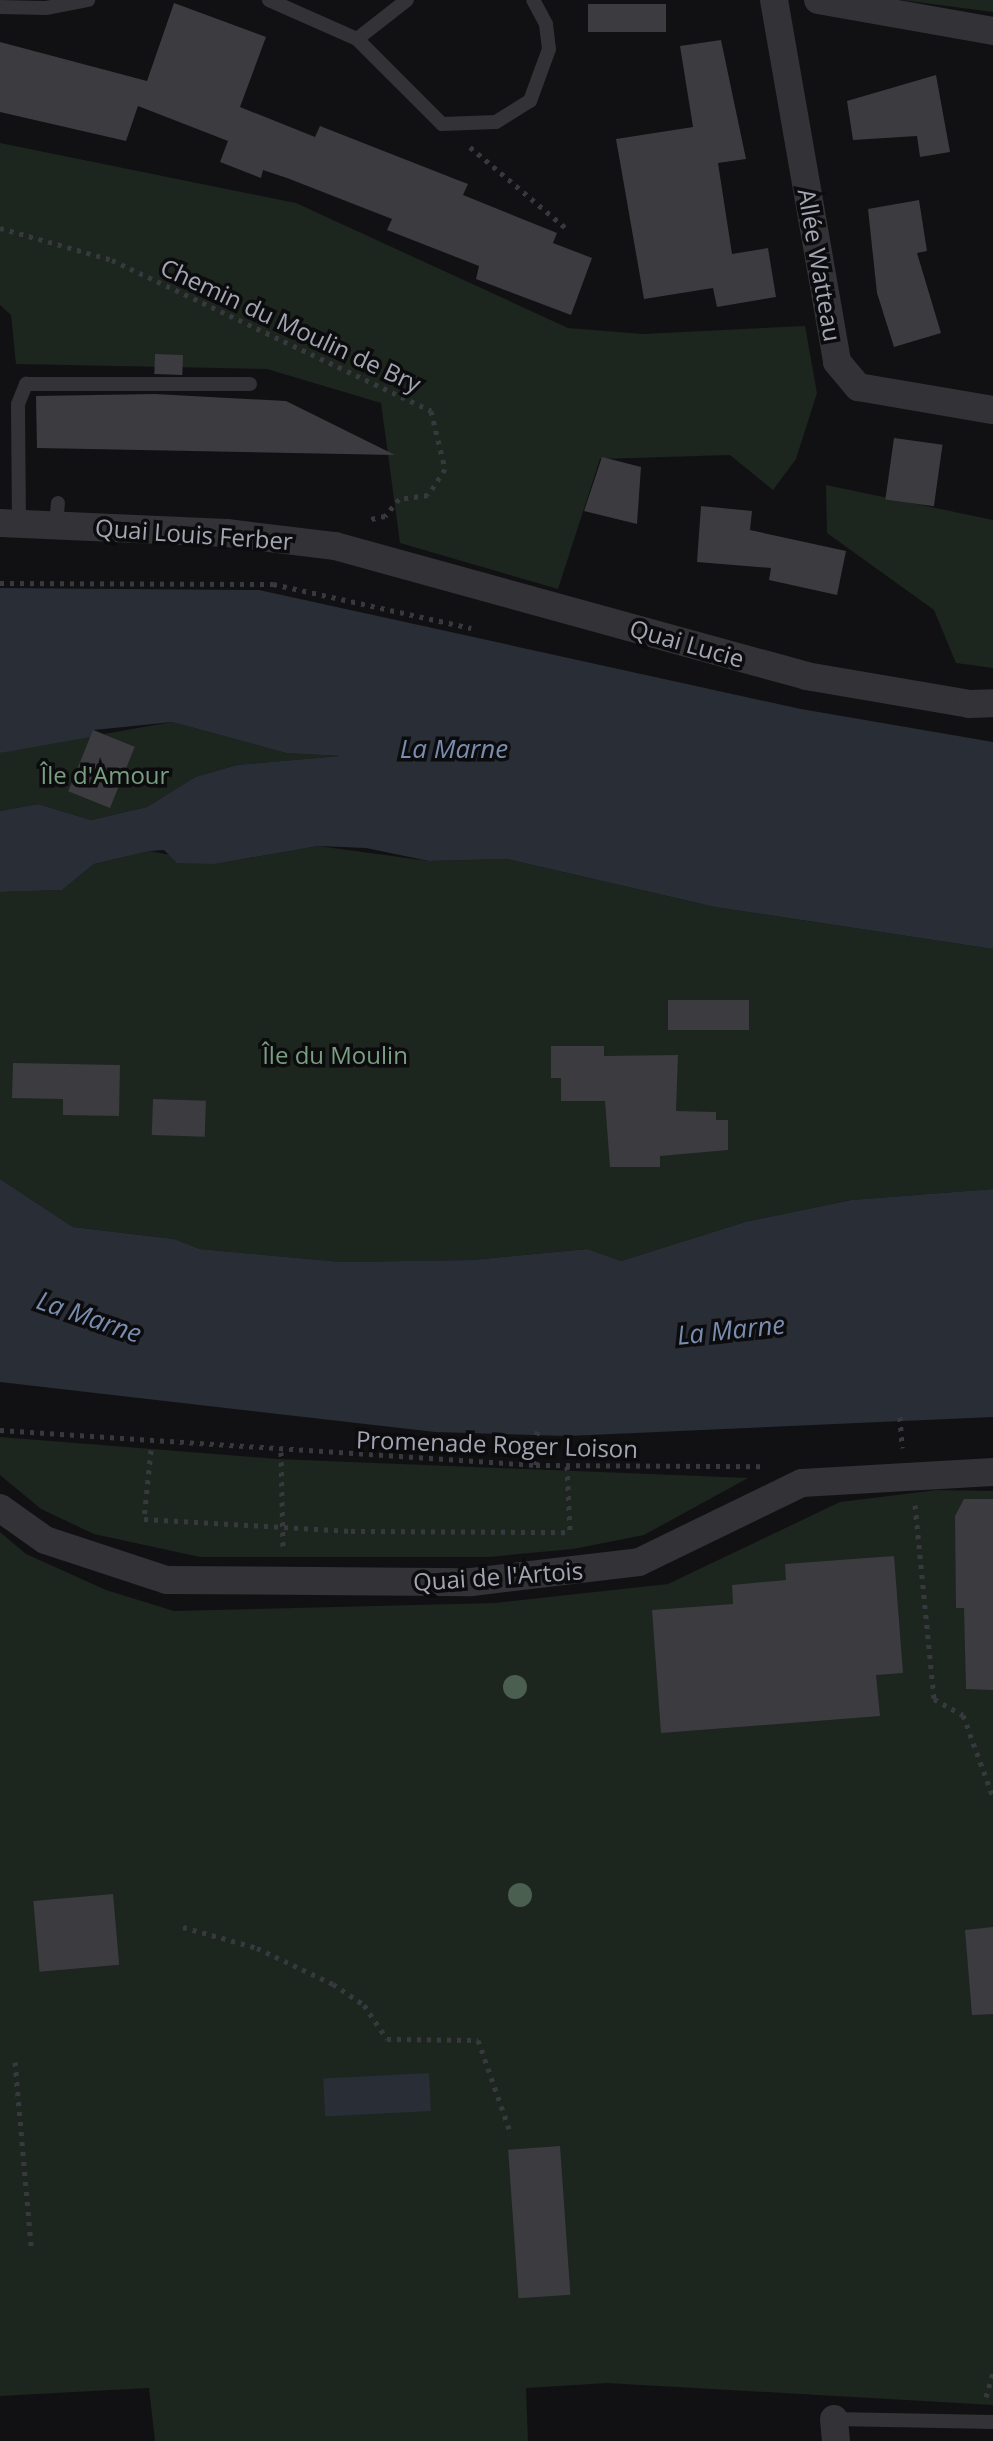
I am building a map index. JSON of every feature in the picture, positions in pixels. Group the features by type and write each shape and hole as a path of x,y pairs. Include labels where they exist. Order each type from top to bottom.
{"street":[{"name":"Allée Watteau","path":"774,0 837,362 858,387 993,410"},
{"path":"818,0 993,31"},
{"name":"Quai Louis Ferber","path":"9,523 57,514 285,538 385,558"},
{"name":"Quai Lucie","path":"385,558 806,676 969,704 993,703"},
{"name":"Quai de l'Artois","path":"0,1508 45,1540 167,1580 472,1582 639,1562 802,1483 993,1472"}],"lane":[{"path":"0,7 46,8 88,0"},
{"path":"269,0 357,39 442,124 496,122 530,101 549,49 546,24 533,0"},
{"path":"357,39 407,0"},
{"path":"9,523 18,404 26,384 250,384"},
{"path":"835,2430 993,2422"}],"path":[{"path":"442,124 567,229"},
{"name":"Chemin du Moulin de Bry","path":"0,228 112,260 431,411 445,469 428,495 399,499 385,516"},
{"path":"0,583 273,584 471,628"},
{"path":"900,1417 902,1449"},
{"path":"536,1465 537,1429"},
{"name":"Promenade Roger Loison","path":"0,1430 281,1452 536,1465 770,1466"},
{"path":"151,1450 144,1519 284,1528 570,1535 567,1466"},
{"path":"281,1452 286,1507 283,1545"},
{"path":"913,1476 934,1699 963,1715 993,1797"},
{"path":"183,1927 257,1948 333,1984 364,2005 387,2039 478,2040 511,2134"},
{"path":"15,2062 31,2246"}],"green space":[{"path":"902,0 993,0 993,12 924,3"},
{"path":"0,143 296,203 568,328 643,334 805,326 817,393 796,459 773,490 730,455 600,459 558,589 400,543 381,403 267,369 16,364 11,315 0,305"},
{"path":"826,485 993,520 993,668 956,663 934,610 827,533"},
{"name":"Île d'Amour","path":"172,722 286,753 341,756 237,765 195,777 147,807 91,820 38,804 0,811 0,753 93,730 104,734"},
{"name":"Île du Moulin","path":"318,846 429,861 507,859 715,907 993,949 993,1189 851,1200 745,1222 621,1261 586,1249 472,1260 342,1262 200,1249 174,1239 73,1227 0,1179 0,892 62,890 94,864 150,851 215,864"},
{"path":"0,1437 278,1459 748,1478 644,1535 573,1549 488,1557 200,1557 94,1534 41,1509 0,1475"},
{"path":"937,1490 993,1491 993,2405 607,2383 526,2388 528,2441 155,2441 149,2388 0,2396 0,1532 26,1554 106,1590 174,1611 495,1603 668,1584 840,1502"}],"water":[{"name":"La Marne","path":"0,588 259,590 801,709 993,742 993,949 715,907 507,859 429,861 366,848 318,846 215,864 177,863 164,850 150,851 94,864 62,890 0,892 0,811 38,804 91,820 147,807 195,777 237,765 340,756 286,753 172,722 94,730 90,737 0,753"},
{"name":"La Marne","path":"0,1179 73,1227 174,1239 200,1249 342,1262 472,1260 587,1249 621,1261 745,1222 851,1200 993,1189 993,1417 567,1436 435,1432 0,1382"},
{"path":"429,2073 431,2111 325,2116 323,2079"}],"building":[{"path":"174,3 266,37 240,107 315,137 320,126 468,184 463,195 557,233 553,243 592,258 571,315 476,279 479,266 387,230 392,219 263,170 261,178 220,162 228,141 138,106 126,141 0,112 0,42 147,81"},
{"path":"588,4 666,4 666,32 588,32"},
{"path":"721,40 746,159 718,163 732,254 768,248 776,297 717,307 713,288 644,299 616,139 693,127 680,46"},
{"path":"936,75 950,152 920,157 917,136 853,140 847,101"},
{"path":"919,200 927,251 917,253 941,333 894,347 877,293 868,209"},
{"path":"155,354 183,355 182,375 154,374"},
{"path":"155,394 286,401 395,455 37,448 36,396"},
{"path":"894,438 943,445 934,506 885,499"},
{"path":"602,457 641,467 637,524 584,511"},
{"path":"701,506 752,511 750,530 846,551 837,595 769,580 771,568 697,562"},
{"path":"93,730 135,747 110,808 68,791"},
{"path":"668,1000 749,1000 749,1030 668,1030"},
{"path":"551,1046 604,1046 604,1056 678,1055 676,1111 716,1112 716,1120 728,1120 728,1150 660,1156 660,1167 610,1167 605,1101 561,1101 561,1078 551,1078"},
{"path":"13,1063 120,1065 119,1116 63,1115 63,1099 12,1098"},
{"path":"153,1099 206,1101 205,1137 152,1135"},
{"path":"964,1499 993,1499 993,1690 966,1689 964,1608 956,1608 955,1516"},
{"path":"894,1556 903,1673 876,1675 880,1716 661,1733 652,1610 733,1604 732,1585 786,1580 785,1564"},
{"path":"113,1894 119,1965 39,1972 33,1901"},
{"path":"993,1927 993,2014 972,2015 965,1930"},
{"path":"560,2146 570,2295 519,2298 508,2150"}]}
